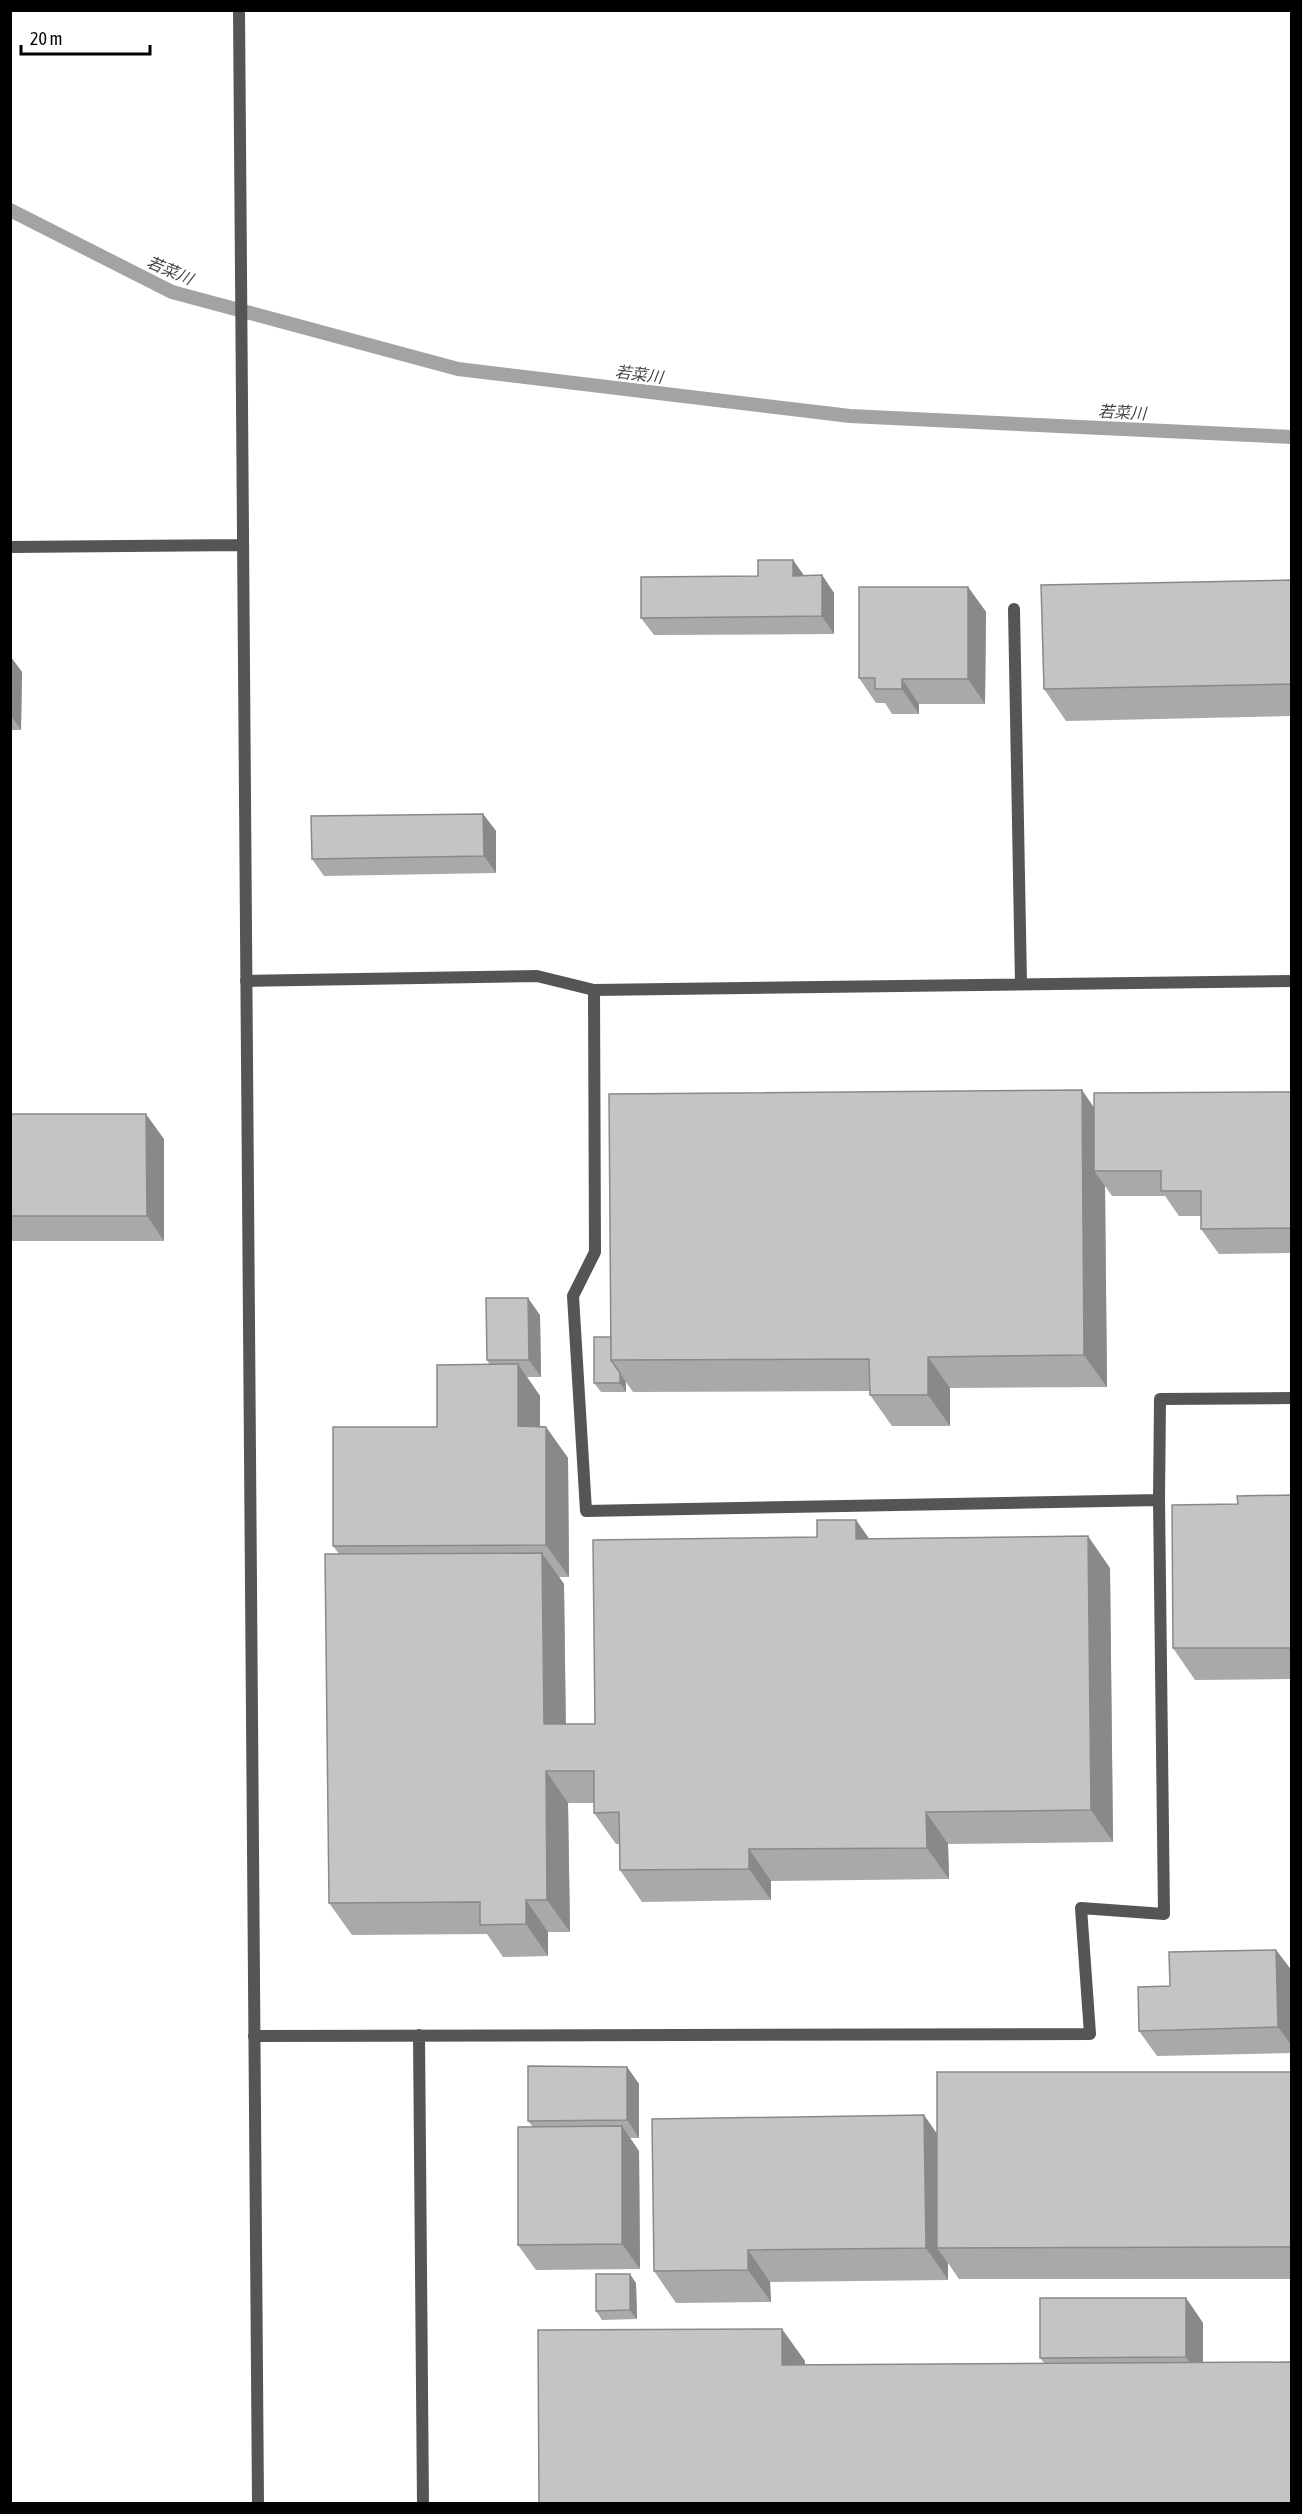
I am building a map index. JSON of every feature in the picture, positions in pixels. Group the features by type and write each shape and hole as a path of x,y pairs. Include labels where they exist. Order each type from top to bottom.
{"street":[{"path":"239,10 258,2504"},
{"path":"10,548 243,545"},
{"path":"1014,609 1021,984"},
{"path":"246,981 537,976 594,990 1292,981"},
{"path":"594,990 595,1252 573,1296 586,1511 1159,1500"},
{"path":"254,2036 1090,2034 1081,1908 1164,1914 1160,1399 1292,1398"},
{"path":"419,2035 423,2504"}],"building":[{"path":"758,560 793,560 793,576 822,575 822,616 641,618 641,577 758,576"},
{"path":"1292,580 1292,684 1044,689 1041,585"},
{"path":"859,587 968,587 968,679 902,679 902,689 875,689 875,678 859,678"},
{"path":"483,814 484,856 312,859 311,816"},
{"path":"1082,1090 1084,1355 928,1357 928,1395 870,1395 869,1359 611,1360 609,1094"},
{"path":"1292,1092 1292,1228 1201,1229 1201,1191 1161,1191 1161,1171 1094,1171 1094,1093"},
{"path":"10,1114 146,1114 147,1216 10,1216"},
{"path":"486,1298 528,1298 529,1360 487,1360"},
{"path":"594,1337 611,1337 611,1360 620,1373 620,1383 594,1383"},
{"path":"518,1364 518,1426 546,1427 546,1545 333,1546 333,1427 437,1427 437,1365"},
{"path":"1292,1495 1292,1648 1173,1648 1172,1505 1238,1504 1237,1496"},
{"path":"817,1520 856,1520 856,1539 1088,1536 1091,1810 926,1812 927,1848 749,1849 749,1869 620,1870 619,1812 594,1813 594,1771 546,1771 547,1900 526,1900 526,1924 480,1925 480,1902 329,1903 325,1554 542,1553 544,1724 595,1724 593,1540 817,1537"},
{"path":"1276,1950 1278,2027 1139,2031 1138,1987 1170,1986 1169,1952"},
{"path":"528,2066 627,2067 627,2120 528,2121"},
{"path":"937,2072 1292,2072 1292,2247 937,2248"},
{"path":"924,2115 926,2248 748,2250 748,2270 654,2271 652,2119"},
{"path":"622,2126 622,2244 518,2245 518,2127"},
{"path":"596,2274 630,2274 630,2310 596,2311"},
{"path":"1040,2298 1186,2298 1186,2357 1040,2358"},
{"path":"782,2329 782,2365 1292,2362 1292,2504 539,2504 538,2330"}],"waterway":[{"name":"若菜川","path":"10,210 172,292 458,369 850,416 1292,437"}]}
